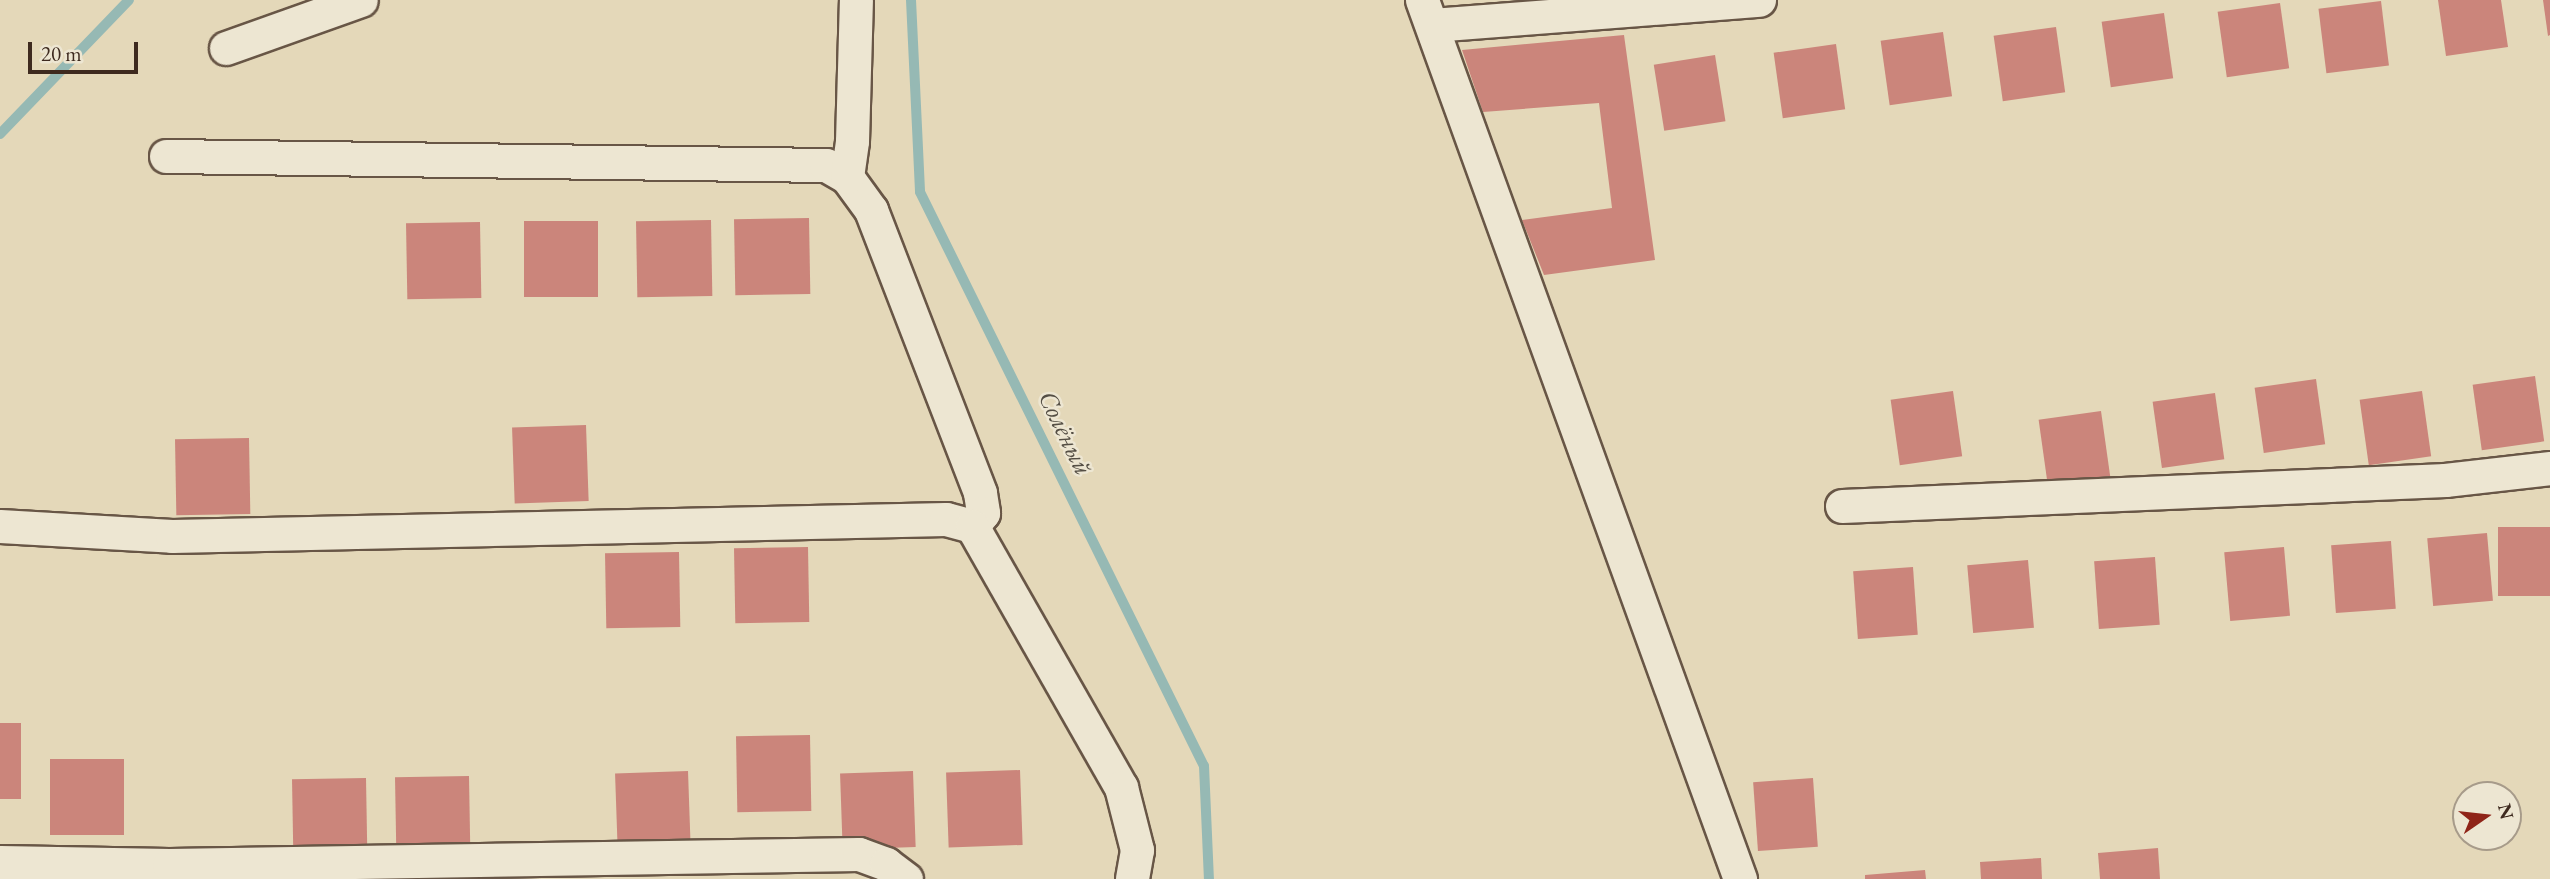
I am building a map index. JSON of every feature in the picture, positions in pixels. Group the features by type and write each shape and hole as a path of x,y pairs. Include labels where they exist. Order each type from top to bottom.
{"street":[{"path":"226,48 361,0"},
{"path":"846,177 852,141 856,0"},
{"path":"1740,879 1427,13 1759,0"},
{"path":"166,156 826,165 846,177 872,210 980,493 983,513 972,526"},
{"path":"1842,506 2445,480 2550,468"},
{"path":"0,526 173,536 946,519 972,526 1121,787 1136,850 1132,879"},
{"path":"0,862 169,865 859,854 886,864 906,879"}],"building":[{"path":"2438,0 2501,0 2508,47 2446,56"},
{"path":"2543,0 2550,0 2548,36"},
{"path":"2381,1 2389,66 2326,73 2318,9"},
{"path":"2280,3 2289,68 2227,77 2218,12"},
{"path":"2164,13 2173,78 2111,87 2102,22"},
{"path":"2056,27 2065,92 2003,101 1994,36"},
{"path":"1943,32 1952,96 1890,105 1881,41"},
{"path":"1624,35 1655,260 1544,275 1522,220 1612,208 1599,103 1483,112 1462,50"},
{"path":"1836,44 1845,109 1783,118 1774,53"},
{"path":"1715,55 1725,121 1664,131 1654,65"},
{"path":"809,218 810,294 735,295 734,219"},
{"path":"711,220 712,296 637,297 636,221"},
{"path":"524,221 598,221 598,297 524,297"},
{"path":"480,222 481,298 407,299 406,223"},
{"path":"2535,376 2544,441 2482,450 2473,385"},
{"path":"2316,379 2325,444 2264,453 2255,388"},
{"path":"1953,391 1962,456 1900,465 1891,400"},
{"path":"2422,391 2431,456 2369,465 2360,400"},
{"path":"2215,393 2224,459 2162,468 2153,402"},
{"path":"2101,411 2110,476 2048,485 2039,420"},
{"path":"586,425 589,501 515,504 512,428"},
{"path":"249,438 250,514 176,515 175,439"},
{"path":"2498,527 2550,527 2550,596 2498,596"},
{"path":"2487,533 2493,601 2433,606 2427,538"},
{"path":"2391,541 2396,609 2336,613 2331,545"},
{"path":"808,547 809,622 735,623 734,548"},
{"path":"2284,547 2290,616 2230,621 2224,552"},
{"path":"679,552 680,627 606,628 605,553"},
{"path":"2155,557 2160,625 2099,629 2094,561"},
{"path":"2028,560 2034,628 1973,633 1967,565"},
{"path":"1913,567 1918,635 1858,639 1853,571"},
{"path":"0,723 21,723 21,799 0,799"},
{"path":"810,735 811,811 737,812 736,736"},
{"path":"50,759 124,759 124,835 50,835"},
{"path":"1020,770 1023,845 949,848 946,773"},
{"path":"688,771 691,846 618,849 615,774"},
{"path":"913,771 916,847 843,850 840,774"},
{"path":"469,776 470,851 396,852 395,777"},
{"path":"366,778 367,853 293,854 292,779"},
{"path":"1813,778 1818,847 1758,851 1753,782"},
{"path":"2158,848 2160,879 2100,879 2098,853"},
{"path":"2041,858 2042,879 1981,879 1980,862"},
{"path":"1925,870 1926,879 1865,879 1865,875"}],"waterway":[{"path":"0,134 129,0"},
{"name":"Солёный","path":"911,0 920,192 1204,766 1209,879"}]}
